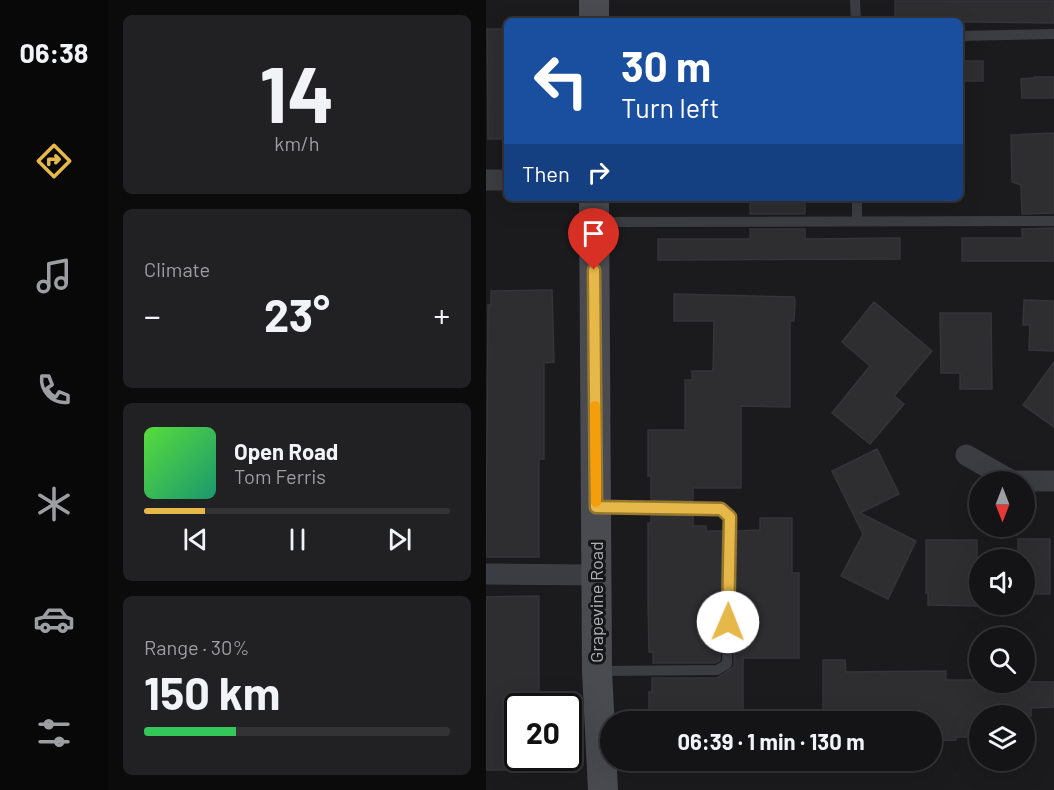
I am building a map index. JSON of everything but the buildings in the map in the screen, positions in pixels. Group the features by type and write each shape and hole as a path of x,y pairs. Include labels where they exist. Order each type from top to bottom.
{"main road":[{"path":"594,0 594,18"},
{"name":"Grapevine Road","path":"594,210 597,671 603,790"}],"street":[{"path":"486,180 504,180"},
{"path":"966,455 1012,481 1054,481"},
{"path":"486,574 597,575"}],"lane":[{"path":"855,0 856,18"},
{"path":"963,36 1054,34"},
{"path":"857,201 857,221"},
{"path":"594,210 857,221 1054,221"},
{"path":"596,507 721,509 730,517 727,663 717,670 597,671"}],"slow traffic":[{"path":"595,406 596,502"}],"route":[{"path":"594,270 596,507 721,509 730,517 728,622"}]}
